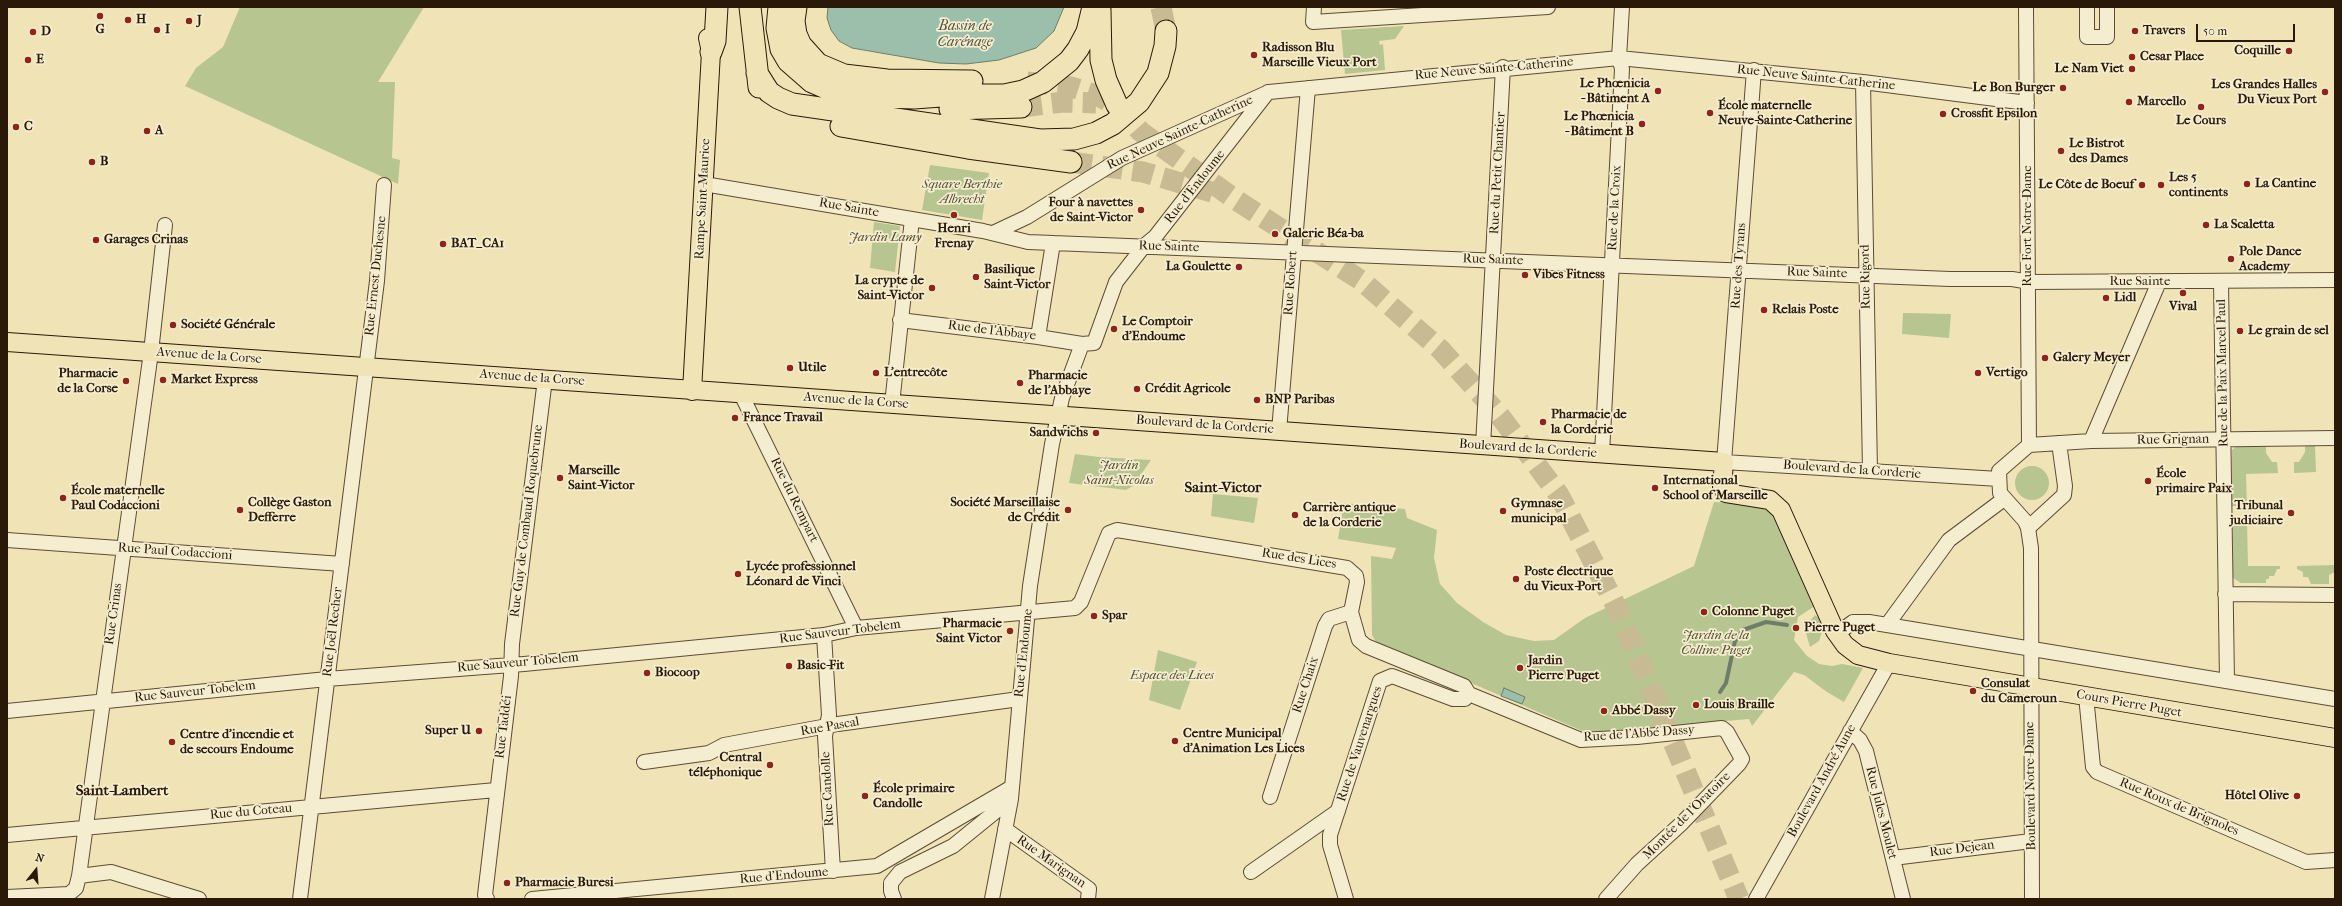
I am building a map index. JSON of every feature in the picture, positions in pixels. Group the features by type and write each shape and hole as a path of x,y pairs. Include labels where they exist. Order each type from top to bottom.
{"highway":[{"path":"710,52 714,41 717,7"},
{"path":"750,7 760,89 773,107 797,116 831,124 968,148 1071,162"},
{"path":"755,40 760,7"},
{"path":"779,7 777,35 788,61 799,80 809,88 823,95 843,100 913,109 986,110 1021,107"},
{"path":"796,7 794,22 800,44 811,66 821,74 833,80 875,89 930,91 955,95"},
{"path":"788,61 804,76 820,86 854,96 914,98 955,95 1004,95 1023,91 1043,82 1069,61 1078,50 1087,32 1093,7"},
{"path":"1099,7 1101,60 1106,80 1121,101 1114,62 1112,7"},
{"path":"757,73 769,92 792,104 1040,140 1074,139 1096,133 1114,124 1139,102 1158,73 1165,46 1166,31"},
{"path":"800,44 818,64 844,75 915,81 1018,82"}],"main road":[{"name":"Rampe Saint-Maurice","path":"692,391 704,184 710,52 708,40 710,7"},
{"name":"Avenue de la Corse","path":"7,342 367,366 692,391 1058,415"},
{"name":"Boulevard de la Corderie","path":"1058,415 1724,462"},
{"name":"Cours Pierre Puget","path":"1724,462 1722,487 1726,492 1770,500 1781,510 1837,634 1845,645 1858,655 1889,663 2335,738"}],"street":[{"path":"1314,7 1312,22 1548,7"},
{"name":"Rue de la Croix","path":"1602,454 1622,69 1619,58 1622,7"},
{"name":"Rue Fort Notre-Dame","path":"2026,7 2029,445"},
{"path":"2087,7 2088,37 2108,37 2107,7"},
{"name":"Rue Neuve Sainte-Catherine","path":"993,233 1027,217 1122,158 1269,92 1503,67 1619,58 1754,70 1863,82 2027,103"},
{"name":"Rue du Petit Chantier","path":"1483,446 1503,67"},
{"name":"Rue des Tyrans","path":"1724,462 1754,70"},
{"name":"Rue Rigord","path":"1863,82 1870,471"},
{"name":"Rue Robert","path":"1279,431 1308,88"},
{"name":"Rue d'Endoume","path":"532,899 582,897 876,866 1012,793 1019,699 1028,613 1041,511 1062,398 1082,344 1094,343 1116,282 1144,246 1155,237 1269,92"},
{"name":"Rue Sainte","path":"704,184 993,233 1028,242 1866,276 2028,280 2030,282 2335,280"},
{"name":"Rue Ernest Duchesne","path":"367,366 377,281 384,185"},
{"path":"892,404 912,219"},
{"name":"Rue Crinas","path":"7,897 69,894 76,888 79,876 151,352 165,225"},
{"path":"1038,337 1053,243"},
{"name":"Rue de la Paix Marcel Paul","path":"2221,281 2227,681"},
{"path":"2091,441 2159,282"},
{"name":"Rue de l'Abbaye","path":"900,320 1082,344"},
{"name":"Rue Joël Recher","path":"300,899 367,366"},
{"name":"Rue Guy de Combaud Roquebrune","path":"511,664 545,379"},
{"name":"Rue du Rempart","path":"741,394 856,628"},
{"name":"Rue Grignan","path":"2029,445 2091,441 2335,438"},
{"path":"2029,445 1999,471 2000,493 2020,515 2028,528 2064,495 2065,486 2059,443"},
{"name":"Boulevard de la Corderie","path":"1724,462 1999,479"},
{"path":"1887,625 1948,540 2004,499"},
{"name":"Boulevard Notre-Dame","path":"2028,528 2031,548 2032,899"},
{"name":"Rue Sauveur Tobelem","path":"7,711 327,679 511,664 824,635 856,628 1028,613 1079,606 1109,533 1112,530 1122,530"},
{"name":"Rue des Lices","path":"1122,530 1340,566 1352,571 1356,576 1350,612 1359,640 1366,646 1464,686 1469,694"},
{"name":"Rue Paul Codaccioni","path":"7,540 342,564"},
{"path":"2225,594 2335,595"},
{"name":"Rue Chaix","path":"1270,797 1325,626 1330,619 1350,612"},
{"path":"1837,634 1853,622 1861,621 2335,699"},
{"name":"Rue Candolle","path":"824,635 829,715 825,736 833,871"},
{"name":"Boulevard André Aune","path":"1756,899 1889,663"},
{"name":"Rue Taddéi","path":"486,899 485,895 496,790 511,664"},
{"name":"Rue de Vauvenargues","path":"1346,899 1330,845 1330,835 1380,681 1392,676 1453,699 1465,699 1469,694"},
{"name":"Rue de l'Abbé Dassy","path":"1469,694 1581,740 1722,728"},
{"name":"Rue Roux de Brignoles","path":"2086,696 2093,766 2097,772 2306,862 2335,860"},
{"name":"Rue Pascal","path":"644,762 709,753 724,745 827,727 1019,699"},
{"name":"Montée de l'Oratoire","path":"1606,899 1637,864 1682,823 1739,764 1742,759 1727,732 1722,728"},
{"name":"Rue Jules Moulet","path":"1850,732 1860,740 1866,751 1903,899"},
{"name":"Rue du Coteau","path":"7,835 496,790"},
{"path":"992,899 1012,793"},
{"path":"894,899 891,891 892,883 900,872 953,846 1012,793"},
{"path":"1251,872 1338,811"},
{"name":"Rue Marignan","path":"1005,829 1090,889 1088,899"},
{"name":"Rue Dejean","path":"1893,858 2031,841"},
{"path":"79,876 111,872 199,899"}],"green space":[{"path":"240,7 424,7 378,82 395,82 392,158 400,160 398,184 185,86 196,68 223,47"},
{"path":"1404,26 1395,39 1379,41 1380,45 1383,44 1385,70 1345,74 1341,30"},
{"name":"Square Berthie Albrecht","path":"930,165 989,173 982,220 922,210"},
{"name":"Jardin Lamy","path":"874,222 900,226 895,272 870,268"},
{"path":"1903,313 1951,314 1949,338 1902,334"},
{"path":"2305,446 2315,446 2316,472 2294,473 2294,462 2299,462 2305,452"},
{"path":"2235,447 2266,447 2266,453 2272,462 2277,462 2278,473 2246,474 2247,506 2232,506 2232,450"},
{"name":"Jardin Saint-Nicolas","path":"1075,454 1151,460 1133,486 1126,490 1069,483"},
{"path":"2029,466 2035,466 2039,467 2046,473 2049,483 2048,490 2042,497 2035,500 2029,500 2025,499 2018,493 2015,486 2015,480 2016,476 2022,469"},
{"path":"1213,494 1258,498 1254,523 1211,516"},
{"name":"Jardin de la Colline Puget","path":"1714,502 1759,504 1775,514 1815,606 1798,617 1794,640 1807,656 1819,664 1832,666 1842,664 1863,668 1844,702 1827,692 1804,675 1794,672 1752,726 1749,719 1587,733 1376,642 1372,635 1371,556 1392,559 1396,548 1338,539 1344,503 1405,509 1407,518 1437,530 1434,558 1440,584 1457,603 1483,622 1506,635 1534,641 1554,640 1585,618 1694,566"},
{"path":"2233,520 2247,520 2248,566 2280,566 2280,569 2277,569 2274,576 2269,576 2269,579 2266,579 2266,583 2241,583 2233,578"},
{"path":"2335,565 2335,572 2329,575 2329,584 2311,584 2308,577 2303,577 2303,572 2297,569 2297,566"},
{"path":"1815,615 1819,618 1822,624 1822,632 1819,641 1810,647 1806,633 1809,622"},
{"name":"Espace des Lices","path":"1158,650 1197,662 1180,710 1149,700"}],"water":[{"name":"Bassin de Carénage","path":"828,7 1064,7 1054,31 1036,48 999,60 966,64 939,63 852,48 839,41 831,30 827,18"},
{"path":"1504,688 1525,697 1522,704 1501,696"}],"waterway":[{"path":"1720,692 1726,683 1735,641 1743,630 1766,622 1787,625"}],"tunnel":[{"path":"1161,7 1166,31"},
{"path":"1027,82 1071,87 1096,95 1127,111"},
{"path":"1021,107 1063,102 1096,103"},
{"path":"1117,105 1141,132 1236,200 1362,281 1441,350 1500,416 1559,495 1617,608 1739,899"},
{"path":"1071,162 1143,172 1215,193"}],"place":[{"name":"G","path":"100,16"},
{"name":"H","path":"128,20"},
{"name":"J","path":"189,21"},
{"name":"I","path":"157,30"},
{"name":"Travers","path":"2135,31"},
{"name":"D","path":"33,32"},
{"name":"Coquille","path":"2289,51"},
{"name":"Radisson Blu Marseille Vieux Port","path":"1254,55"},
{"name":"Cesar Place","path":"2132,57"},
{"name":"E","path":"28,60"},
{"name":"Le Nam Viet","path":"2132,69"},
{"name":"Le Bon Burger","path":"2063,88"},
{"name":"Le Phœnicia - Bâtiment A","path":"1658,91"},
{"name":"Les Grandes Halles Du Vieux Port","path":"2325,92"},
{"name":"Marcello","path":"2129,102"},
{"name":"Le Cours","path":"2201,107"},
{"name":"École maternelle Neuve-Sainte-Catherine","path":"1710,113"},
{"name":"Crossfit Epsilon","path":"1943,114"},
{"name":"Le Phœnicia - Bâtiment B","path":"1642,124"},
{"name":"C","path":"16,127"},
{"name":"A","path":"147,131"},
{"name":"Le Bistrot des Dames","path":"2061,151"},
{"name":"B","path":"92,162"},
{"name":"La Cantine","path":"2247,184"},
{"name":"Le Côte de Boeuf","path":"2142,185"},
{"name":"Les 5 continents","path":"2161,185"},
{"name":"Four à navettes de Saint-Victor","path":"1141,210"},
{"name":"Henri Frenay","path":"954,215"},
{"name":"La Scaletta","path":"2206,225"},
{"name":"Galerie Béa-ba","path":"1275,234"},
{"name":"Garages Crinas","path":"96,240"},
{"name":"BAT_CA1","path":"443,244"},
{"name":"Pole Dance Academy","path":"2231,259"},
{"name":"La Goulette","path":"1239,267"},
{"name":"Vibes Fitness","path":"1525,275"},
{"name":"Basilique Saint-Victor","path":"976,277"},
{"name":"La crypte de Saint-Victor","path":"932,288"},
{"name":"Vival","path":"2183,293"},
{"name":"Lidl","path":"2106,298"},
{"name":"Relais Poste","path":"1764,310"},
{"name":"Société Générale","path":"173,325"},
{"name":"Le Comptoir d'Endoume","path":"1114,329"},
{"name":"Le grain de sel","path":"2240,331"},
{"name":"Galery Meyer","path":"2045,358"},
{"name":"Utile","path":"790,368"},
{"name":"L'entrecôte","path":"876,373"},
{"name":"Vertigo","path":"1978,373"},
{"name":"Market Express","path":"163,380"},
{"name":"Pharmacie de la Corse","path":"126,381"},
{"name":"Pharmacie de l'Abbaye","path":"1020,383"},
{"name":"Crédit Agricole","path":"1137,389"},
{"name":"BNP Paribas","path":"1257,400"},
{"name":"France Travail","path":"735,418"},
{"name":"Pharmacie de la Corderie","path":"1543,422"},
{"name":"Sandwichs","path":"1096,433"},
{"name":"Marseille Saint-Victor","path":"560,478"},
{"name":"École primaire Paix","path":"2148,481"},
{"name":"International School of Marseille","path":"1655,488"},
{"name":"École maternelle Paul Codaccioni","path":"63,498"},
{"name":"Collège Gaston Defferre","path":"240,510"},
{"name":"Société Marseillaise de Crédit","path":"1068,510"},
{"name":"Gymnase municipal","path":"1503,511"},
{"name":"Tribunal judiciaire","path":"2291,513"},
{"name":"Carrière antique de la Corderie","path":"1295,515"},
{"name":"Lycée professionnel Léonard de Vinci","path":"738,574"},
{"name":"Poste électrique du Vieux-Port","path":"1516,579"},
{"name":"Colonne Puget","path":"1704,612"},
{"name":"Spar","path":"1094,616"},
{"name":"Pierre Puget","path":"1796,628"},
{"name":"Pharmacie Saint Victor","path":"1010,631"},
{"name":"Basic-Fit","path":"789,666"},
{"name":"Jardin Pierre Puget","path":"1520,668"},
{"name":"Biocoop","path":"647,673"},
{"name":"Consulat du Cameroun","path":"1973,691"},
{"name":"Louis Braille","path":"1696,705"},
{"name":"Abbé Dassy","path":"1604,711"},
{"name":"Super U","path":"479,731"},
{"name":"Centre Municipal d'Animation Les Lices","path":"1175,741"},
{"name":"Centre d’incendie et de secours Endoume","path":"172,742"},
{"name":"Central téléphonique","path":"770,765"},
{"name":"École primaire Candolle","path":"865,796"},
{"name":"Hôtel Olive","path":"2297,796"},
{"name":"Pharmacie Buresi","path":"507,883"}],"district":[{"name":"Saint-Victor","path":"1223,488"},
{"name":"Saint-Lambert","path":"122,791"}]}
